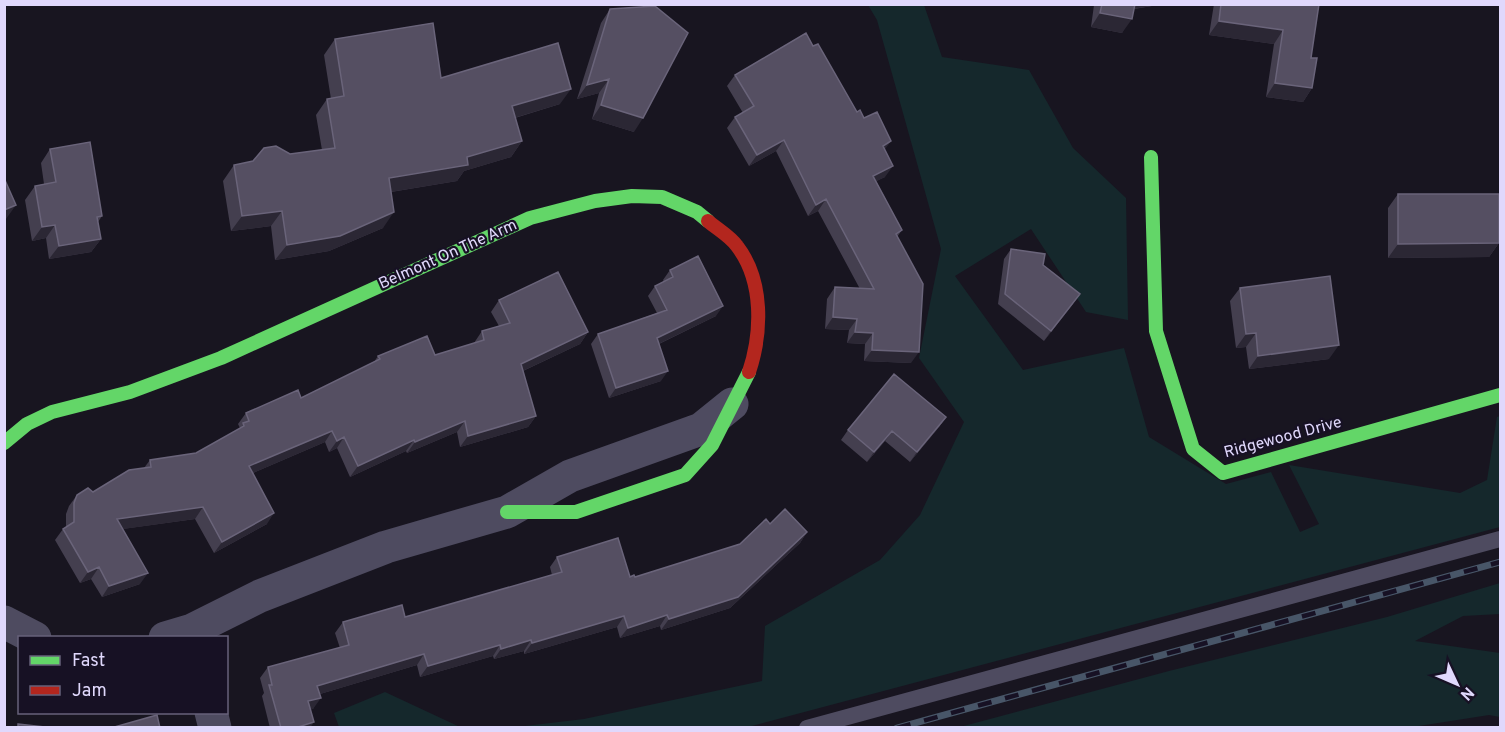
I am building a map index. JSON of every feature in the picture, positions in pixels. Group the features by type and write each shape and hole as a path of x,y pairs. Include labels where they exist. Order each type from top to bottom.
{"street":[{"name":"Ridgewood Drive","path":"1151,157 1156,331 1193,449 1223,473 1500,395"},
{"name":"Belmont On The Arm","path":"4,443 27,424 52,412 130,392 221,358 530,218 595,201 632,196 662,197 698,212 737,245 755,281 758,318 756,351 746,380 732,404 700,429 570,476 507,512 386,547 260,596 184,635"},
{"path":"4,622 31,636"}],"lane":[{"path":"807,728 1500,539"}],"green space":[{"path":"868,5 924,5 942,57 1029,70 1073,148 1126,198 1128,320 1086,312 1031,229 955,276 1023,370 1124,348 1149,437 1226,484 1271,472 1300,532 1319,524 1289,465 1460,493 1487,480 1497,417 1500,416 1500,527 748,727 508,728 584,719 762,681 765,626 880,560 920,515 964,422 919,358 941,249 877,20"},
{"path":"1500,583 1500,614 1463,616 1415,641 1500,653 1500,717 1489,715 1406,728 960,727 1169,671 1387,617"},
{"path":"385,692 460,727 339,727 334,713"}],"building":[{"path":"1102,4 1135,4 1132,19 1100,13"},
{"path":"1221,4 1319,4 1311,58 1317,58 1312,88 1275,83 1283,30 1219,21"},
{"path":"655,6 688,33 643,118 601,105 609,79 587,85 610,9"},
{"path":"433,23 441,78 558,43 571,89 512,106 522,141 467,157 468,165 389,178 394,212 340,236 287,245 282,211 242,216 234,165 253,161 264,148 276,146 290,154 335,148 327,99 344,96 335,39"},
{"path":"806,33 813,46 818,44 857,112 860,110 864,118 877,112 891,141 883,146 893,166 873,176 902,230 896,234 923,284 919,352 872,350 873,333 855,332 857,319 833,317 835,287 874,289 826,199 816,205 784,140 757,155 735,117 754,106 735,75"},
{"path":"90,142 102,216 97,217 101,239 59,246 55,225 42,227 35,186 56,182 50,149"},
{"path":"4,178 16,205 4,210"},
{"path":"1398,194 1499,194 1499,243 1398,244"},
{"path":"1011,249 1045,254 1043,265 1080,294 1051,331 1005,294"},
{"path":"698,256 723,306 657,338 668,371 616,388 598,334 667,310 655,286 673,277 670,270"},
{"path":"558,272 588,332 521,364 536,416 468,436 465,421 415,442 414,440 358,466 344,437 337,441 332,431 249,466 274,513 222,542 203,507 117,519 148,573 109,586 99,567 88,572 63,529 74,522 74,503 77,495 88,488 93,492 129,470 151,467 150,460 196,453 244,426 243,423 249,421 246,413 298,390 301,398 380,359 378,356 427,336 435,355 484,340 482,331 510,323 499,300"},
{"path":"1330,276 1339,345 1258,356 1256,333 1246,334 1240,288"},
{"path":"894,374 946,417 917,452 892,431 874,452 848,430"},
{"path":"785,509 807,532 738,597 669,619 667,615 628,628 624,616 532,643 531,640 501,649 500,645 428,666 424,654 317,686 321,698 308,701 314,722 295,728 281,728 269,685 272,685 268,667 349,645 343,622 402,605 405,617 562,572 557,557 618,538 630,577 634,575 635,577 740,544 766,519 770,524"},
{"path":"157,715 160,728 111,728"},
{"path":"18,724 54,728 18,728"}],"railway":[{"path":"897,728 1500,562"}],"traffic: fast":[{"path":"1151,157 1156,331 1193,449 1223,473 1500,395"},
{"path":"4,443 27,424 52,412 130,392 221,358 530,218 595,201 632,196 662,197 697,212 708,221"},
{"path":"507,512 576,512 685,475 712,445 749,372"}],"traffic: jam":[{"path":"708,221 734,242 746,260 752,275 756,291 758,324 749,372"}]}
